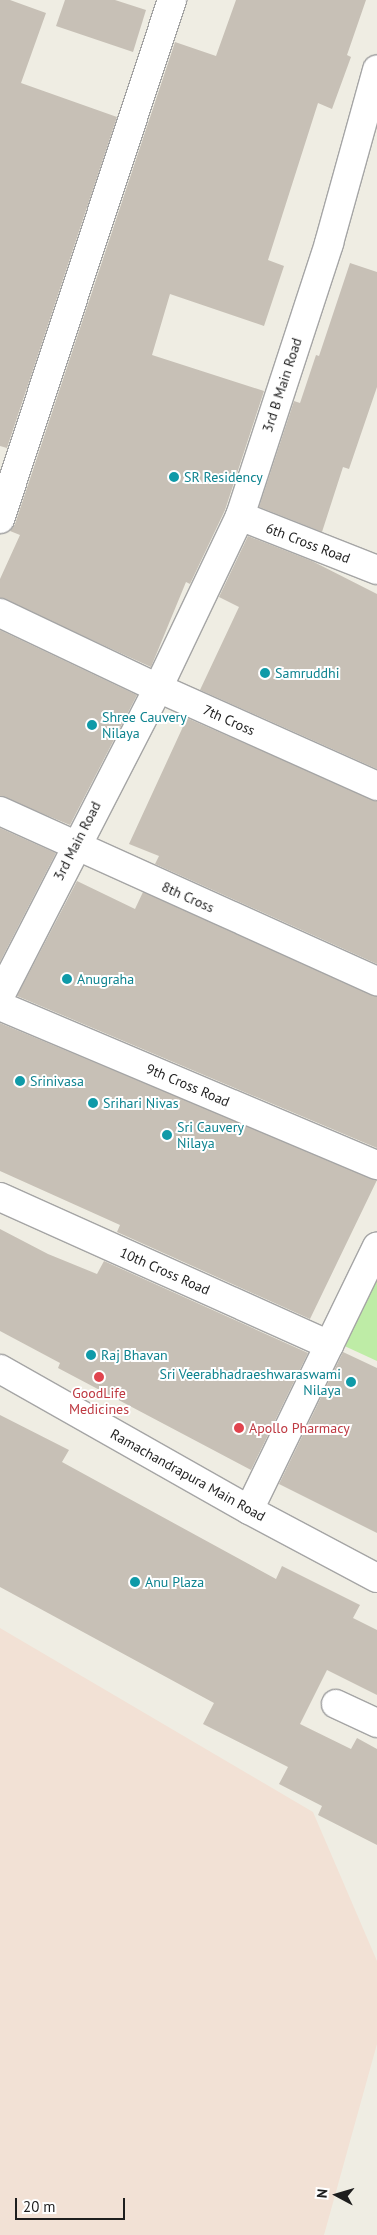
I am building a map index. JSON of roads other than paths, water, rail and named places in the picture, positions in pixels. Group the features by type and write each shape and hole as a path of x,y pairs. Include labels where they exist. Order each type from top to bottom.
{"street":[{"path":"0,519 172,0"},
{"name":"3rd B Main Road","path":"158,688 240,516 329,242 377,70"},
{"name":"6th Cross Road","path":"240,516 377,570"},
{"name":"7th Cross","path":"0,613 158,688 377,786"},
{"name":"3rd Main Road","path":"0,996 74,846 158,688"},
{"name":"8th Cross","path":"0,811 377,981"},
{"name":"9th Cross Road","path":"0,1006 377,1165"},
{"name":"10th Cross Road","path":"0,1197 329,1344"},
{"path":"249,1510 377,1246"},
{"name":"Ramachandrapura Main Road","path":"2,1376 377,1578"},
{"path":"336,1704 377,1723"}],"place":[{"name":"SR Residency","path":"174,477"},
{"name":"Samruddhi","path":"265,673"},
{"name":"Shree Cauvery Nilaya","path":"92,725"},
{"name":"Anugraha","path":"67,979"},
{"name":"Srinivasa","path":"20,1081"},
{"name":"Srihari Nivas","path":"93,1103"},
{"name":"Sri Cauvery Nilaya","path":"167,1135"},
{"name":"Raj Bhavan","path":"91,1355"},
{"name":"GoodLife Medicines","path":"99,1377"},
{"name":"Sri Veerabhadraeshwaraswami Nilaya","path":"351,1382"},
{"name":"Apollo Pharmacy","path":"239,1428"},
{"name":"Anu Plaza","path":"135,1582"}]}
